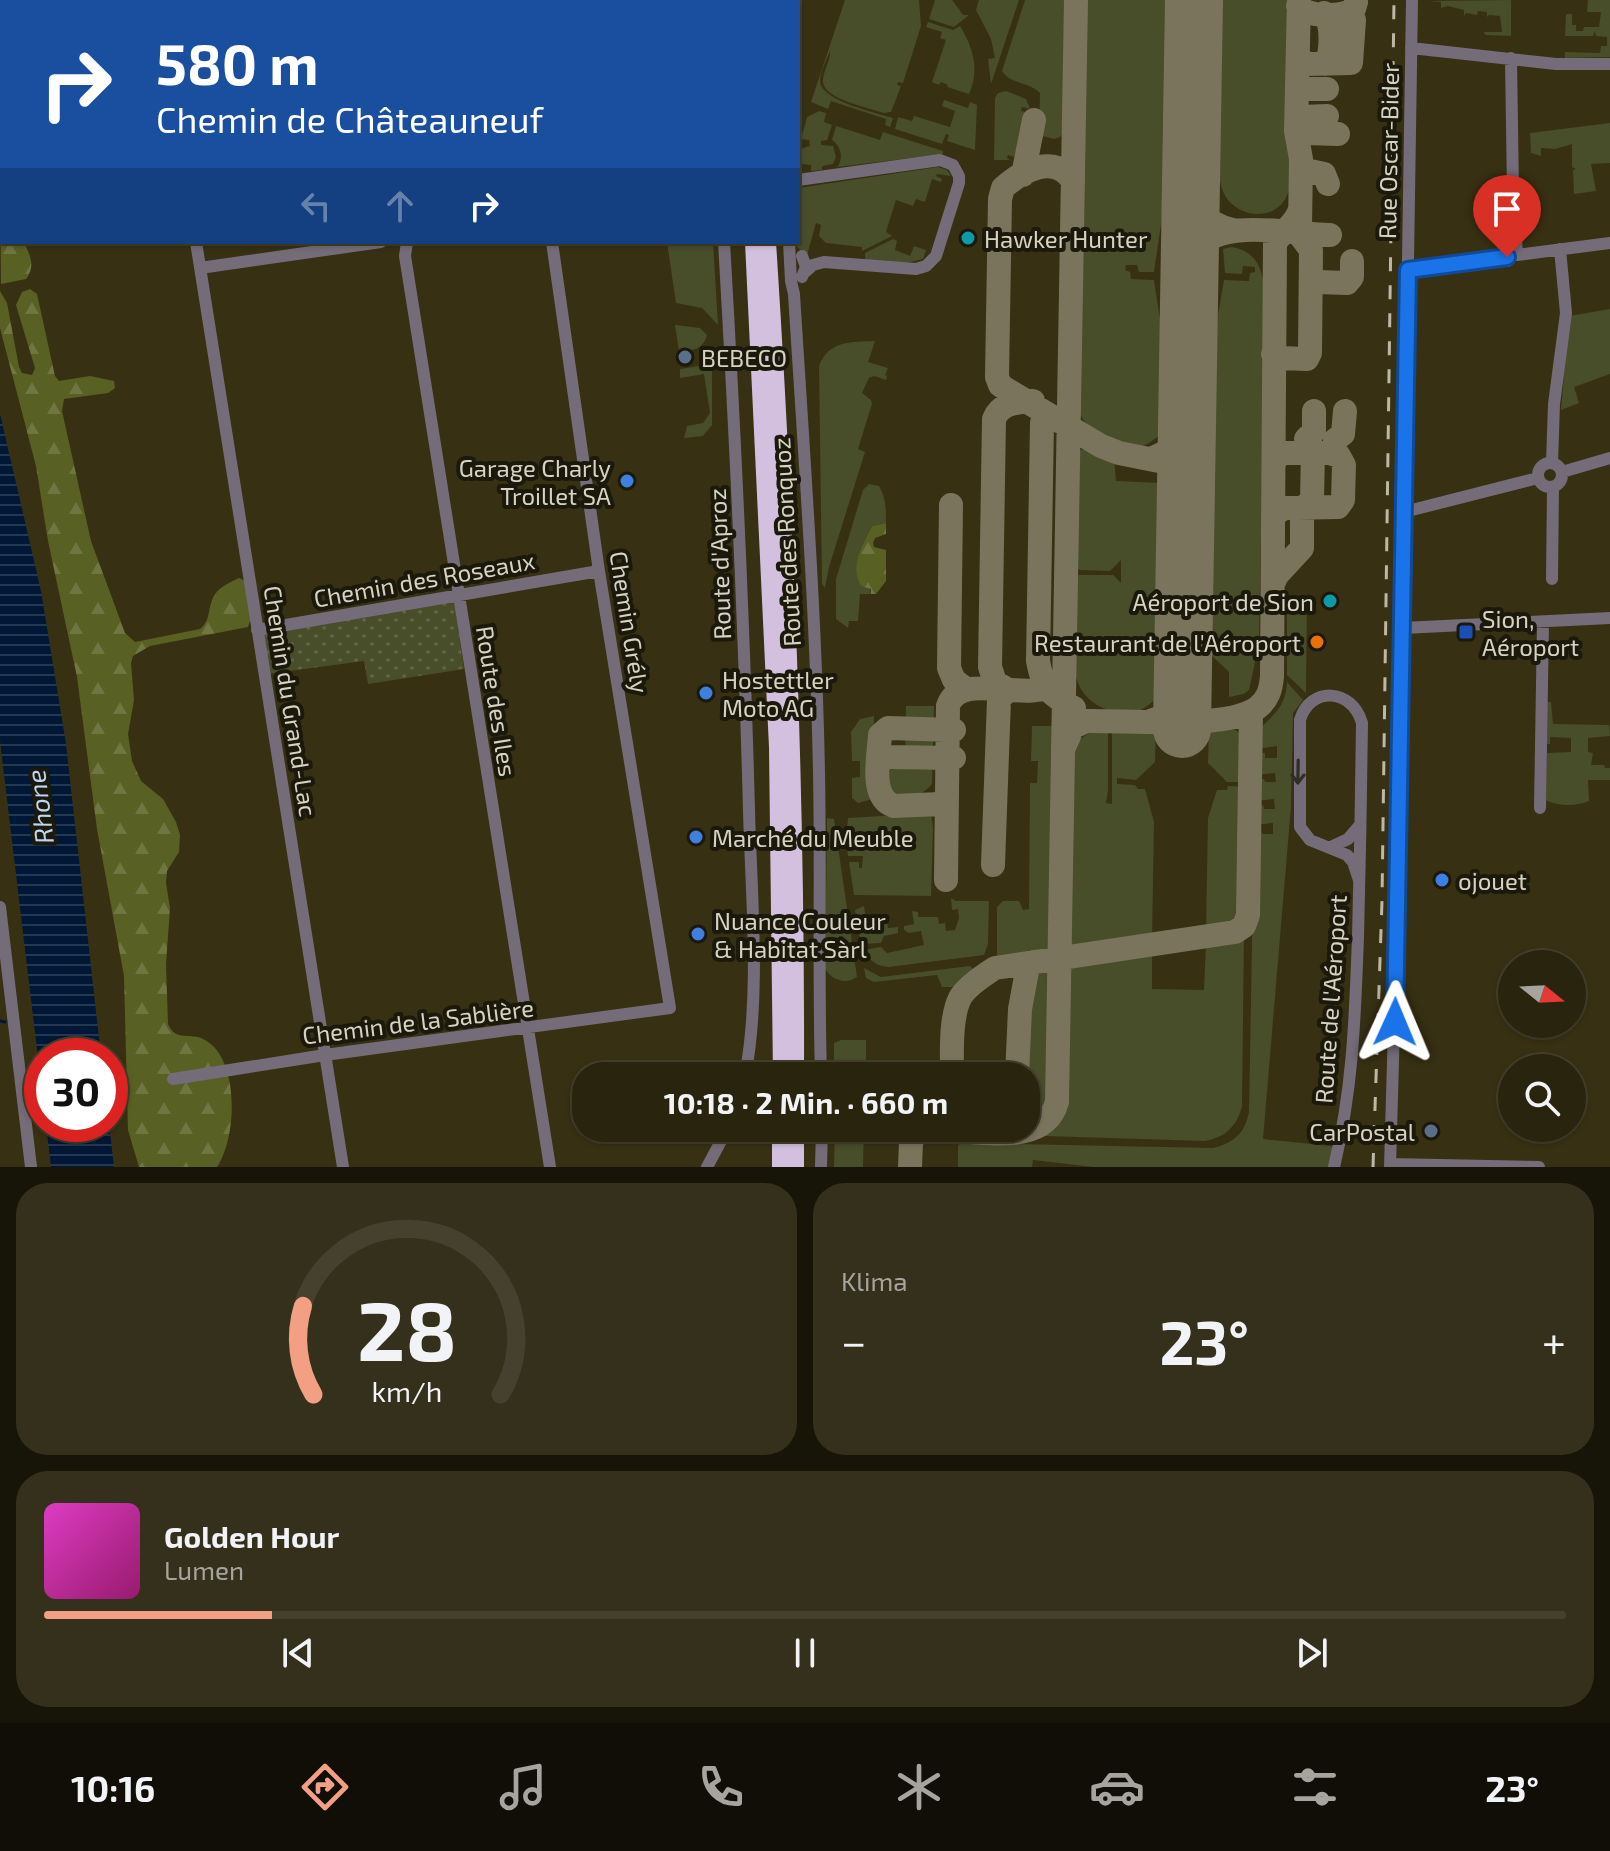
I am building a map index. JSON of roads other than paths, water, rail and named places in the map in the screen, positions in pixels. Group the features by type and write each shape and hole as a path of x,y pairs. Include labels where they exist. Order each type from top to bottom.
{"highway":[{"path":"754,244 778,747 782,1062"},
{"path":"767,244 788,644 794,856 795,1062"},
{"path":"781,1142 781,1167"},
{"path":"795,1142 795,1167"}],"street":[{"name":"Rue Oscar-Bider","path":"1390,1166 1403,628 1412,0"},
{"path":"1411,48 1556,64 1610,64"},
{"path":"1511,58 1517,255 1610,243"},
{"path":"793,248 819,262 916,269 926,266 936,256 959,183 953,165 940,160 800,180"},
{"path":"1408,270 1508,261 1502,237"},
{"name":"Chemin du Grand-Lac","path":"196,244 343,1167"},
{"path":"200,268 367,244"},
{"name":"Route des Iles","path":"406,244 407,271 550,1167"},
{"name":"Chemin Grély","path":"552,244 599,571 670,1008"},
{"name":"Route d'Aproz","path":"724,244 738,546 753,1004 747,1062"},
{"path":"793,248 805,264 804,273"},
{"name":"Route des Ronquoz","path":"793,248 819,759 821,1062"},
{"path":"1538,478 1545,486 1553,487 1561,481 1557,467 1554,404 1566,313 1560,249"},
{"path":"804,273 819,262"},
{"name":"Route des Ronquoz","path":"794,294 804,273"},
{"path":"1538,478 1540,467 1610,458"},
{"path":"1404,512 1538,478"},
{"path":"1552,579 1553,487"},
{"name":"Chemin des Roseaux","path":"257,630 599,571"},
{"path":"1403,628 1610,618"},
{"path":"1540,808 1543,622"},
{"name":"Route de l'Aéroport","path":"1334,1167 1355,1045 1359,880 1362,723 1358,711 1348,700 1340,697 1320,698 1305,707 1300,720 1300,827 1314,842 1351,858 1359,880"},
{"path":"1331,847 1348,839 1360,825"},
{"path":"0,907 31,1167"},
{"name":"Chemin de la Sablière","path":"173,1079 670,1008"},
{"path":"707,1167 720,1142"},
{"path":"821,1167 822,1142"},
{"path":"1390,1166 1539,1167"}],"water":[{"name":"Rhone","path":"0,414 41,591 66,744 99,1038 36,1038 0,741"},
{"path":"48,1142 111,1142 114,1167 51,1167"}],"waterway":[{"path":"0,1021 5,1022"}],"railway":[{"path":"1373,1167 1382,901 1394,0"}],"place":[{"name":"Hawker Hunter","path":"968,238"},
{"name":"BEBECO","path":"685,357"},
{"name":"Garage Charly Troillet SA","path":"627,481"},
{"name":"Aéroport de Sion","path":"1330,601"},
{"name":"Sion, Aéroport","path":"1466,632"},
{"name":"Restaurant de l'Aéroport","path":"1317,642"},
{"name":"Hostettler Moto AG","path":"706,693"},
{"name":"Marché du Meuble","path":"696,837"},
{"name":"ojouet","path":"1442,880"},
{"name":"Nuance Couleur & Habitat Sàrl","path":"698,934"},
{"name":"CarPostal","path":"1431,1131"}]}
